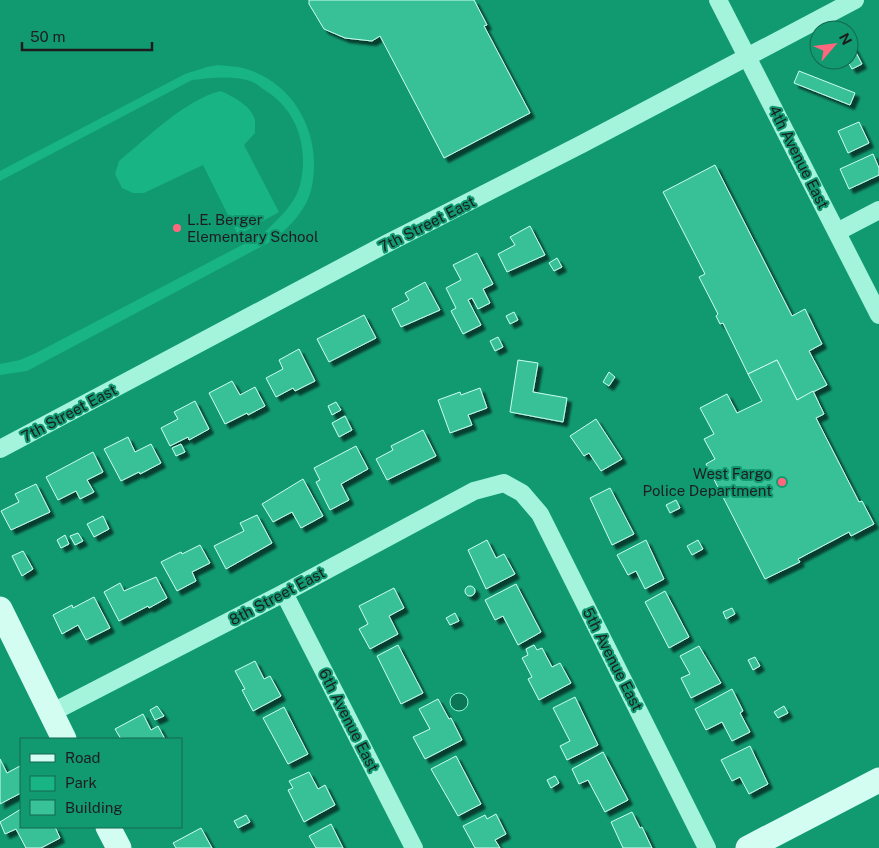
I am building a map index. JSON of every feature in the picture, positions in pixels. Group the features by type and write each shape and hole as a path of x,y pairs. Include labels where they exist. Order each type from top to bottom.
{"street":[{"name":"4th Avenue East","path":"718,0 879,315"},
{"name":"7th Street East","path":"0,449 386,244 582,144 854,0"},
{"path":"837,232 879,210"},
{"name":"8th Street East","path":"51,713 284,593 474,491 504,483"},
{"name":"5th Avenue East","path":"504,483 522,493 540,514 707,848"},
{"name":"6th Avenue East","path":"284,593 414,848"},
{"path":"0,609 64,738"},
{"path":"748,848 879,780"},
{"path":"109,828 119,848"}],"green space":[{"path":"218,65 238,67 269,79 293,102 302,115 313,147 314,164 311,191 298,216 268,243 27,371 0,375 0,364 20,360 36,353 263,234 290,206 300,185 303,158 302,145 293,120 277,99 254,83 236,78 192,80 0,181 0,171 185,74"},
{"path":"221,91 241,102 253,115 255,133 244,145 279,212 238,235 203,165 144,193 133,193 122,188 115,174 119,161 167,120 194,102"}],"shaded area":[{"path":"455,693 463,693 468,698 466,709 455,711 450,706 450,698"}],"building":[{"path":"309,0 474,0 487,25 484,26 530,113 444,158 380,36 372,41 345,38 324,29 309,4"},
{"path":"799,71 855,93 850,105 794,83"},
{"path":"859,122 869,143 848,153 838,131"},
{"path":"873,154 879,168 879,175 849,189 840,169"},
{"path":"715,165 792,316 805,309 822,344 809,351 827,385 797,400 777,360 748,374 723,323 720,324 716,316 718,314 699,277 705,274 663,192"},
{"path":"530,226 545,255 507,272 498,254 515,245 510,237"},
{"path":"477,253 493,284 483,289 490,303 478,309 472,298 468,300 481,325 463,334 451,311 456,308 446,288 461,280 453,265"},
{"path":"557,258 562,267 554,271 549,263"},
{"path":"425,282 440,310 401,327 392,309 409,300 405,293"},
{"path":"514,312 518,320 510,324 506,316"},
{"path":"364,315 376,338 329,362 317,339"},
{"path":"498,337 503,347 495,351 490,341"},
{"path":"299,349 315,381 295,391 293,388 276,397 266,378 283,369 279,360"},
{"path":"518,360 538,363 533,392 567,398 563,422 510,412"},
{"name":"West Fargo Police Department","path":"777,360 797,400 813,391 824,414 816,418 859,502 862,501 874,524 851,536 849,532 798,559 800,562 765,579 706,464 715,459 704,439 714,434 700,408 727,394 737,413 762,401 748,374"},
{"path":"609,372 615,377 609,386 603,382"},
{"path":"232,381 240,395 255,387 265,406 225,424 209,393"},
{"path":"480,388 487,408 468,415 472,425 450,433 438,400 460,392 461,395"},
{"path":"195,401 209,429 189,440 188,437 170,446 161,428 178,419 174,412"},
{"path":"336,402 341,410 332,415 328,406"},
{"path":"345,416 352,430 339,437 332,423"},
{"path":"596,419 622,459 601,471 589,453 584,456 570,436"},
{"path":"423,430 436,456 387,480 376,459 393,450 391,446"},
{"path":"128,437 135,452 151,444 161,463 121,481 104,449"},
{"path":"181,444 185,452 176,456 172,448"},
{"path":"356,446 368,469 341,484 349,500 330,510 316,482 320,480 314,468"},
{"path":"93,452 103,472 87,480 94,492 80,499 76,491 58,500 46,477"},
{"path":"303,479 323,516 301,528 292,512 273,522 262,504"},
{"path":"36,484 50,512 11,530 1,511 19,502 15,494"},
{"path":"610,488 634,534 612,545 590,498"},
{"path":"676,500 680,508 670,513 666,505"},
{"path":"257,515 272,543 226,569 214,546 244,531 240,523"},
{"path":"103,516 109,529 94,537 87,524"},
{"path":"78,533 83,541 75,545 70,536"},
{"path":"65,535 69,544 61,548 57,540"},
{"path":"487,540 496,558 504,554 515,574 486,589 468,550"},
{"path":"646,540 664,579 645,589 636,571 628,575 617,555"},
{"path":"698,540 703,549 692,555 687,546"},
{"path":"200,545 210,563 192,572 196,581 177,591 161,562"},
{"path":"23,551 33,569 22,576 12,556"},
{"path":"156,577 167,598 119,621 104,592 120,583 124,591"},
{"path":"516,584 541,632 518,645 503,616 495,620 485,600"},
{"path":"470,586 475,591 470,596 465,591"},
{"path":"394,588 404,608 389,616 398,634 370,649 359,629 368,624 359,606"},
{"path":"665,591 689,637 669,648 645,602"},
{"path":"94,597 110,628 86,640 78,625 62,634 53,615 72,605 73,608"},
{"path":"732,608 735,614 726,619 723,612"},
{"path":"455,613 459,621 450,625 446,618"},
{"path":"398,645 423,693 401,704 377,656"},
{"path":"534,645 537,650 542,648 552,667 560,663 571,683 539,700 528,679 532,677 522,658 528,655 526,649"},
{"path":"699,646 721,683 691,698 681,678 690,674 680,656"},
{"path":"755,657 760,666 753,670 748,660"},
{"path":"255,661 264,679 270,676 281,696 253,711 242,690 245,689 235,671"},
{"path":"732,689 743,711 740,713 750,732 732,741 722,722 706,730 695,709"},
{"path":"575,697 598,745 567,760 560,746 570,741 553,708"},
{"path":"438,699 449,719 451,718 462,740 425,759 413,737 430,729 419,709"},
{"path":"157,706 164,716 155,720 150,710"},
{"path":"784,706 788,713 778,718 774,712"},
{"path":"284,707 308,754 288,764 263,718"},
{"path":"143,714 151,730 158,726 164,738 120,738 115,729"},
{"path":"750,746 768,784 749,794 740,777 732,781 721,760"},
{"path":"603,752 628,800 605,812 588,780 579,784 572,769"},
{"path":"456,756 481,804 458,816 431,769"},
{"path":"0,759 7,773 20,766 20,794 0,804"},
{"path":"309,772 318,789 325,785 335,805 304,822 288,790 293,788 289,781"},
{"path":"555,776 559,783 551,788 547,780"},
{"path":"20,810 20,828 55,828 60,838 41,848 26,848 16,829 5,834 0,822"},
{"path":"632,812 652,848 623,848 611,822"},
{"path":"496,814 506,834 495,840 500,848 475,848 463,826 485,815 487,819"},
{"path":"246,815 250,822 238,828 234,821"},
{"path":"331,824 343,848 316,848 309,836"},
{"path":"201,828 212,848 176,848 173,843"}],"place":[{"name":"L.E. Berger Elementary School","path":"177,228"},
{"name":"West Fargo Police Department","path":"782,482"}]}
